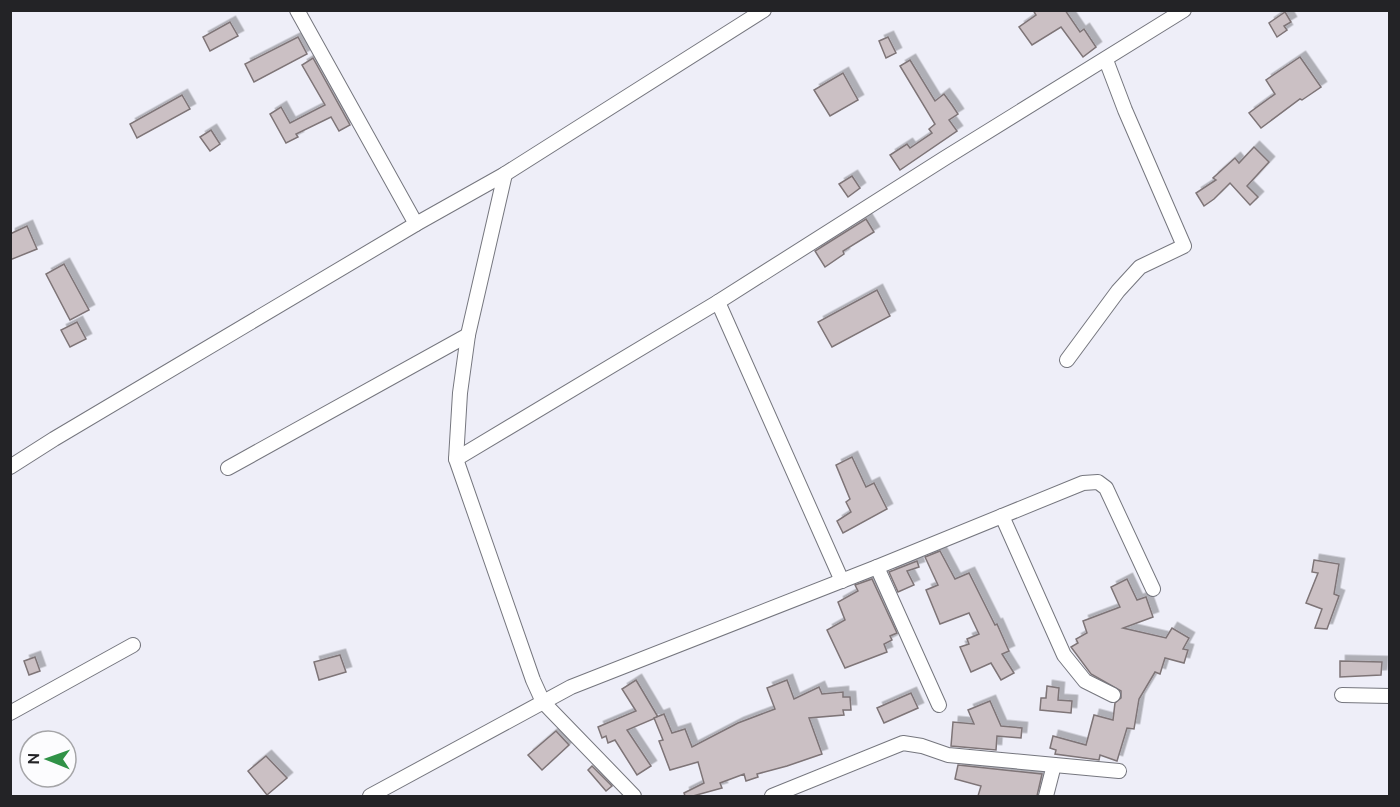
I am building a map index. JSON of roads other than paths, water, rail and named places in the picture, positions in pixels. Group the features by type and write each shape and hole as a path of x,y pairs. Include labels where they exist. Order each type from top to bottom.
{"street":[{"path":"297,10 416,224"},
{"path":"10,467 416,224 505,174 764,10"},
{"path":"456,459 718,302 1184,10"},
{"path":"1067,360 1118,291 1140,267 1184,246 1125,110 1106,60"},
{"path":"505,174 468,335 460,393 456,459 533,680 543,702 634,796"},
{"path":"718,302 842,581"},
{"path":"228,468 468,335"},
{"path":"370,796 571,687 842,581 1083,483 1098,482 1106,488 1153,589"},
{"path":"1002,516 1064,655 1085,681 1113,695"},
{"path":"877,567 939,705"},
{"path":"10,713 133,645"},
{"path":"1342,694 1389,696"},
{"path":"772,796 903,743 922,746 948,756 1119,771"},
{"path":"1046,796 1054,765"}]}
